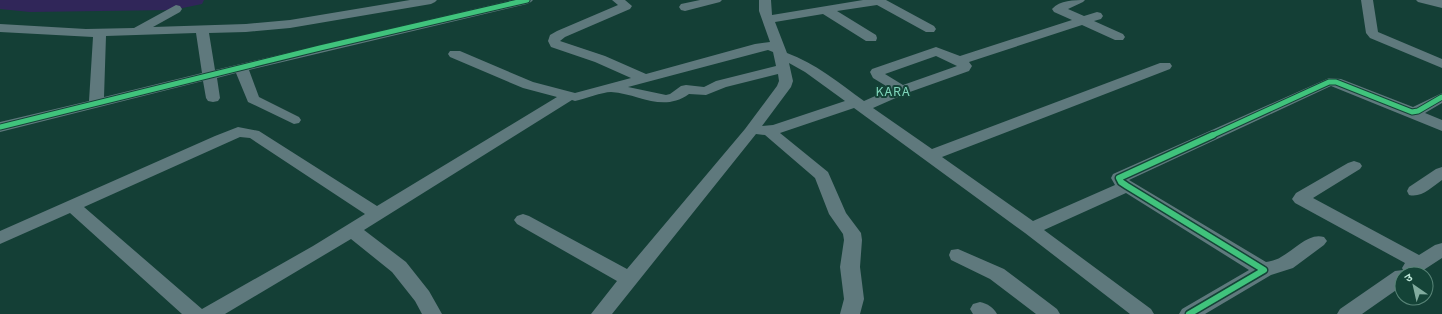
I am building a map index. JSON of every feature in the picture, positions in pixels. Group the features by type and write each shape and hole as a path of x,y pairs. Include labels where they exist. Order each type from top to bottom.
{"street":[{"path":"0,36 6,29 100,33 246,28 290,24 431,0"},
{"path":"0,127 527,0"},
{"path":"618,0 626,6 561,34 555,38 554,41 644,78"},
{"path":"685,7 716,0"},
{"path":"601,314 760,131 784,87 786,81 781,57 764,9 765,0"},
{"path":"1079,0 1058,9 1119,37"},
{"path":"1367,0 1372,33 1374,35 1442,64"},
{"path":"1422,0 1442,4"},
{"path":"768,19 880,1 930,29"},
{"path":"135,32 175,5 198,30 213,98"},
{"path":"826,10 871,38"},
{"path":"960,61 1097,16"},
{"path":"96,104 100,33"},
{"path":"455,54 528,85 569,96 583,95 760,47 769,46 781,57 800,62 1031,229 1144,314"},
{"path":"760,131 859,105 902,90 965,67 960,61 937,51 877,72 878,75 902,90"},
{"path":"610,88 666,99 675,97 686,89 708,91 781,57"},
{"path":"929,156 1164,66"},
{"path":"241,68 248,81 253,99 294,120"},
{"path":"1264,270 1127,186 1121,182 1119,178 1326,82 1336,82 1442,126"},
{"path":"209,314 352,230 569,96"},
{"path":"1408,111 1415,112 1439,102"},
{"path":"760,131 822,176 838,214 852,233 853,240 850,264 854,299 850,314"},
{"path":"0,238 238,132 254,134 377,214"},
{"path":"1354,166 1301,198 1420,263"},
{"path":"1415,191 1442,172"},
{"path":"1031,229 1127,186"},
{"path":"72,206 195,314"},
{"path":"523,220 630,279"},
{"path":"352,230 399,267 422,296 432,314"},
{"path":"1189,314 1264,270 1286,262 1318,242"},
{"path":"1416,266 1442,249"},
{"path":"958,255 1002,277 1050,314"},
{"path":"1347,314 1394,281"}],"waterway":[{"path":"0,3 30,6 173,4 195,0"}],"cycle path":[{"path":"0,127 320,48 527,0"},
{"path":"1189,314 1264,270 1127,186 1121,182 1119,178 1329,82 1336,82 1412,112 1418,111 1442,97"}],"district":[{"name":"KARA","path":"893,92"}]}
